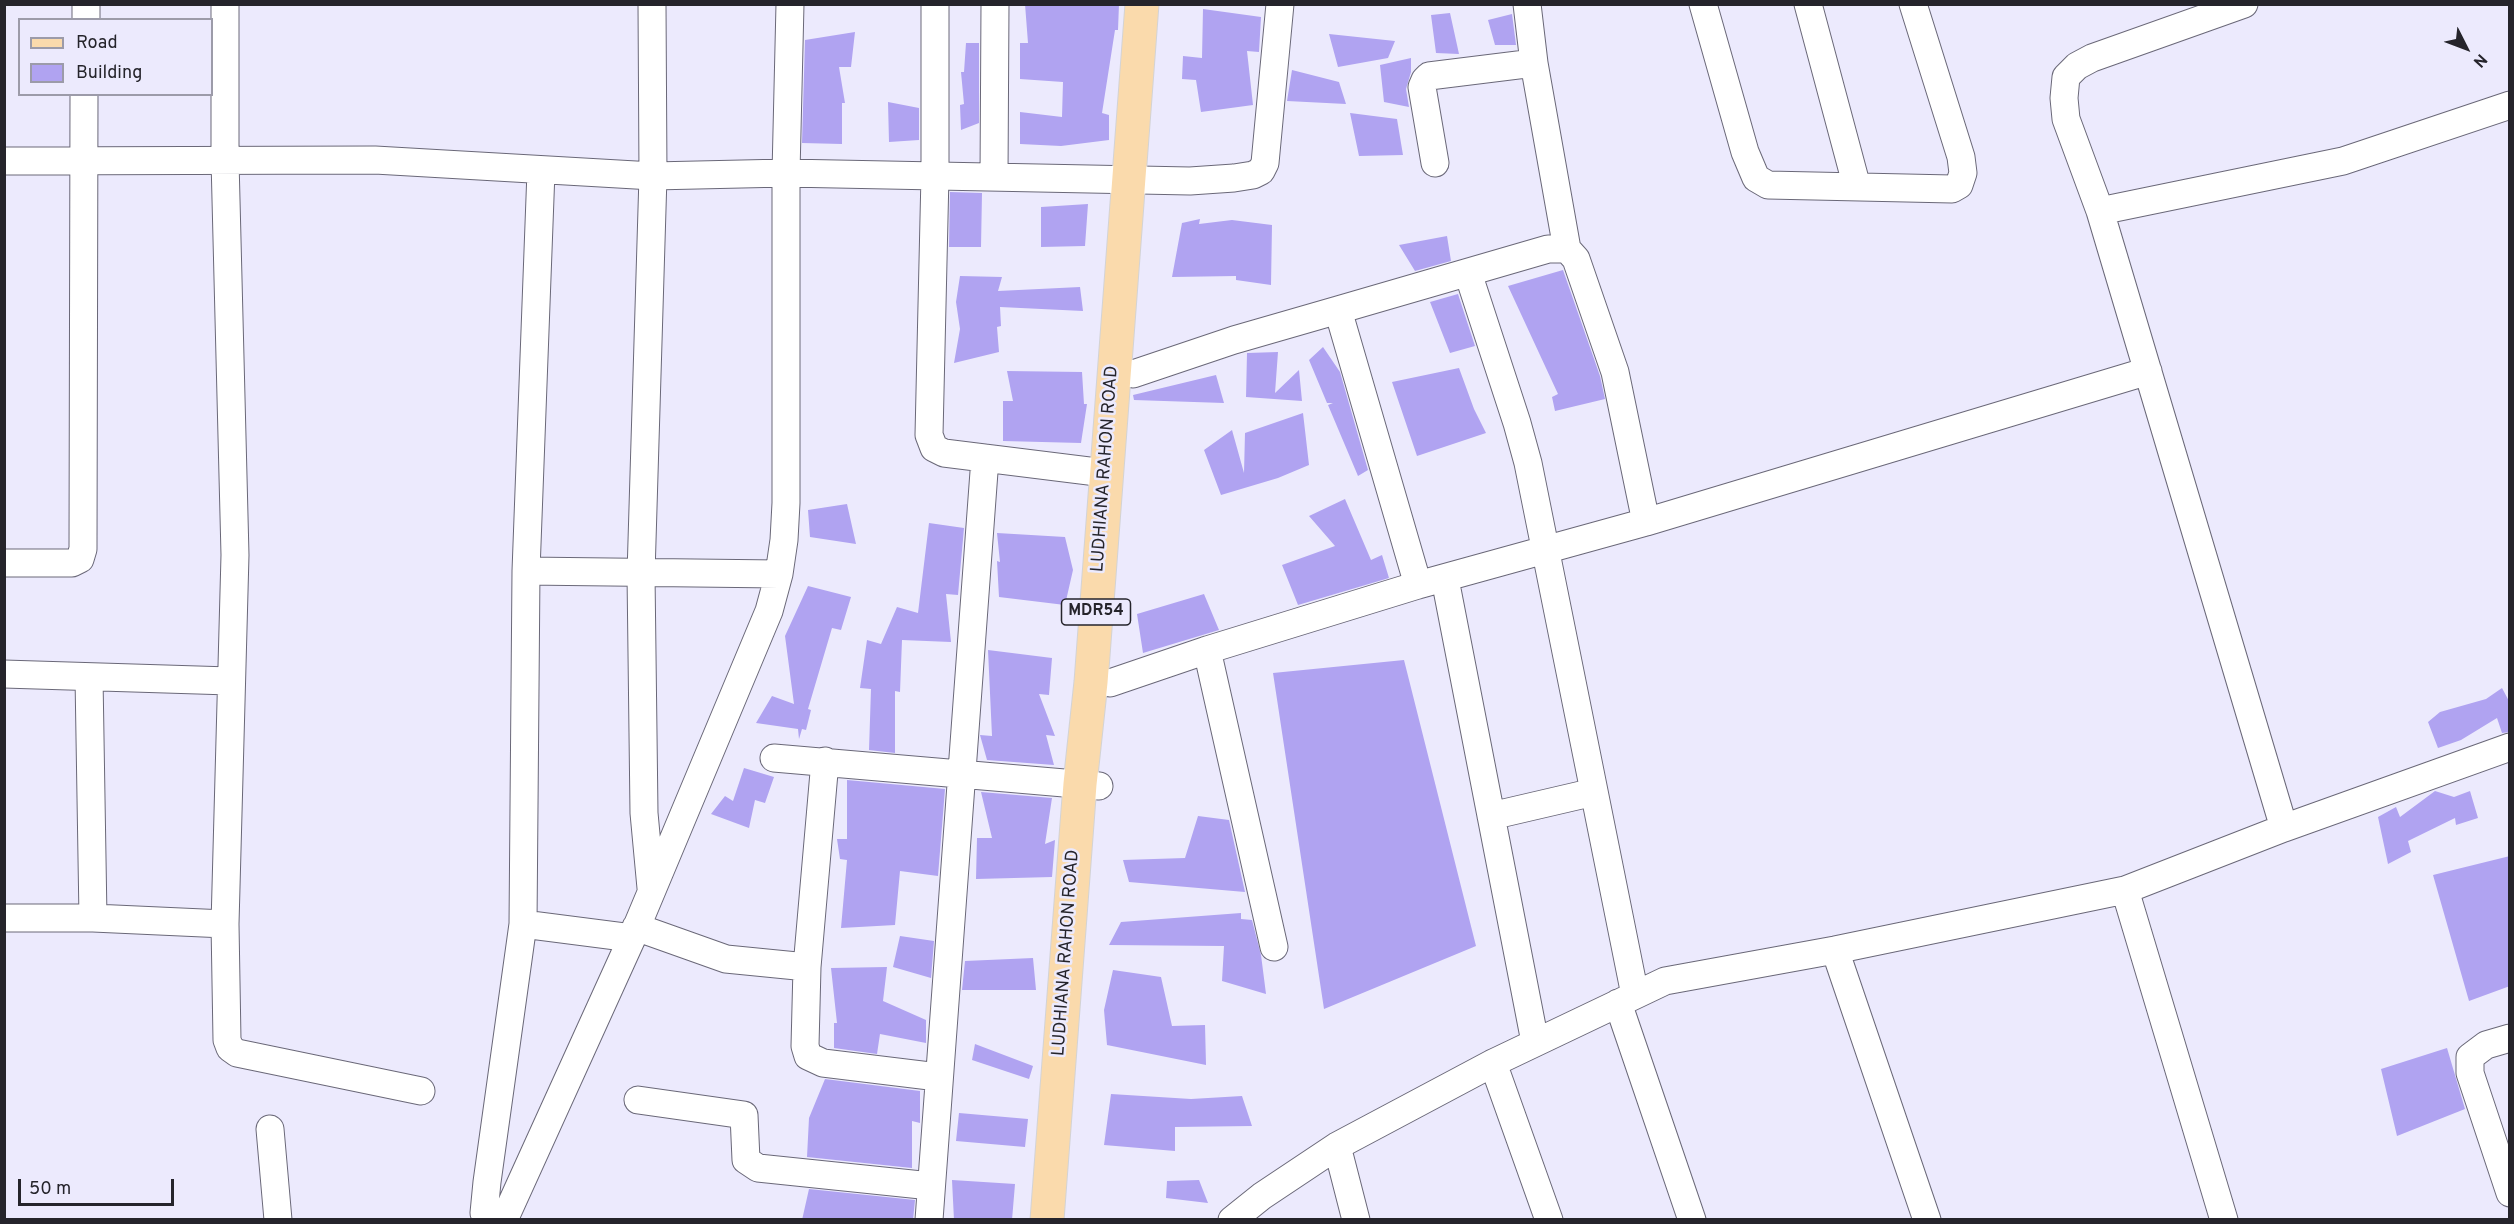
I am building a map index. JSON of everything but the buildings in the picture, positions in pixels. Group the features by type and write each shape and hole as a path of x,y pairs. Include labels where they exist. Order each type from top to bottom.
{"main road":[{"name":"LUDHIANA RAHON ROAD","path":"1047,1220 1090,785 1110,683 1133,374 1142,4"},
{"name":"LUDHIANA RAHON ROAD","path":"1068,1220 1090,785 1091,682 1105,473 1160,4"}],"street":[{"path":"225,4 225,160 235,555 225,924 227,1040 230,1048 237,1053 421,1091"},
{"path":"651,891 644,813 641,574 653,176 652,4"},
{"path":"504,1220 634,933 769,610 779,574 786,503 786,173 790,4"},
{"path":"935,4 935,176 928,435 934,447 944,453 1105,473"},
{"path":"994,177 995,4"},
{"path":"4,161 375,160 653,176 786,173 1139,179 1234,178 1253,175 1261,171 1265,164 1280,4"},
{"path":"1527,4 1534,63 1567,249 1576,259 1615,372 1646,522"},
{"path":"1703,4 1744,152 1756,178 1768,185 1952,189 1959,185 1963,173 1961,157 1913,4"},
{"path":"1808,4 1857,187"},
{"path":"2244,4 2092,58 2077,66 2066,77 2064,98 2066,119 2100,211 2284,828"},
{"path":"1436,163 1422,87 1425,80 1429,76 1534,63"},
{"path":"4,564 72,563 80,559 83,549 82,161 84,96"},
{"path":"2100,211 2343,161 2510,105"},
{"path":"487,1220 484,1213 523,924 526,572 541,171"},
{"path":"1133,374 1234,340 1548,249 1567,249"},
{"path":"1468,273 1528,463 1543,549 1594,792 1627,999 1692,1220"},
{"path":"1338,310 1418,585"},
{"path":"1110,683 1207,650 1418,585 1646,522 2148,371"},
{"path":"929,1220 985,458"},
{"path":"526,572 779,574"},
{"path":"1445,579 1535,1042"},
{"path":"1207,650 1274,947"},
{"path":"4,674 230,681"},
{"path":"89,677 93,918"},
{"path":"1232,1220 1264,1208 1337,1146 1493,1063 1665,981 1835,950 2125,890 2284,828 2510,747"},
{"path":"774,758 1090,785"},
{"path":"825,761 807,967 805,1046 808,1056 823,1063 938,1077"},
{"path":"1491,816 1594,792"},
{"path":"2125,890 2224,1220"},
{"path":"4,918 93,918 225,924"},
{"path":"523,924 634,933 726,959 807,967"},
{"path":"1835,950 1927,1220"},
{"path":"2510,1038 2486,1045 2470,1057 2470,1073 2510,1193"},
{"path":"1493,1063 1549,1220"},
{"path":"638,1100 744,1115 746,1160 758,1168 931,1186"},
{"path":"270,1129 278,1220"},
{"path":"1337,1146 1356,1220"}]}
